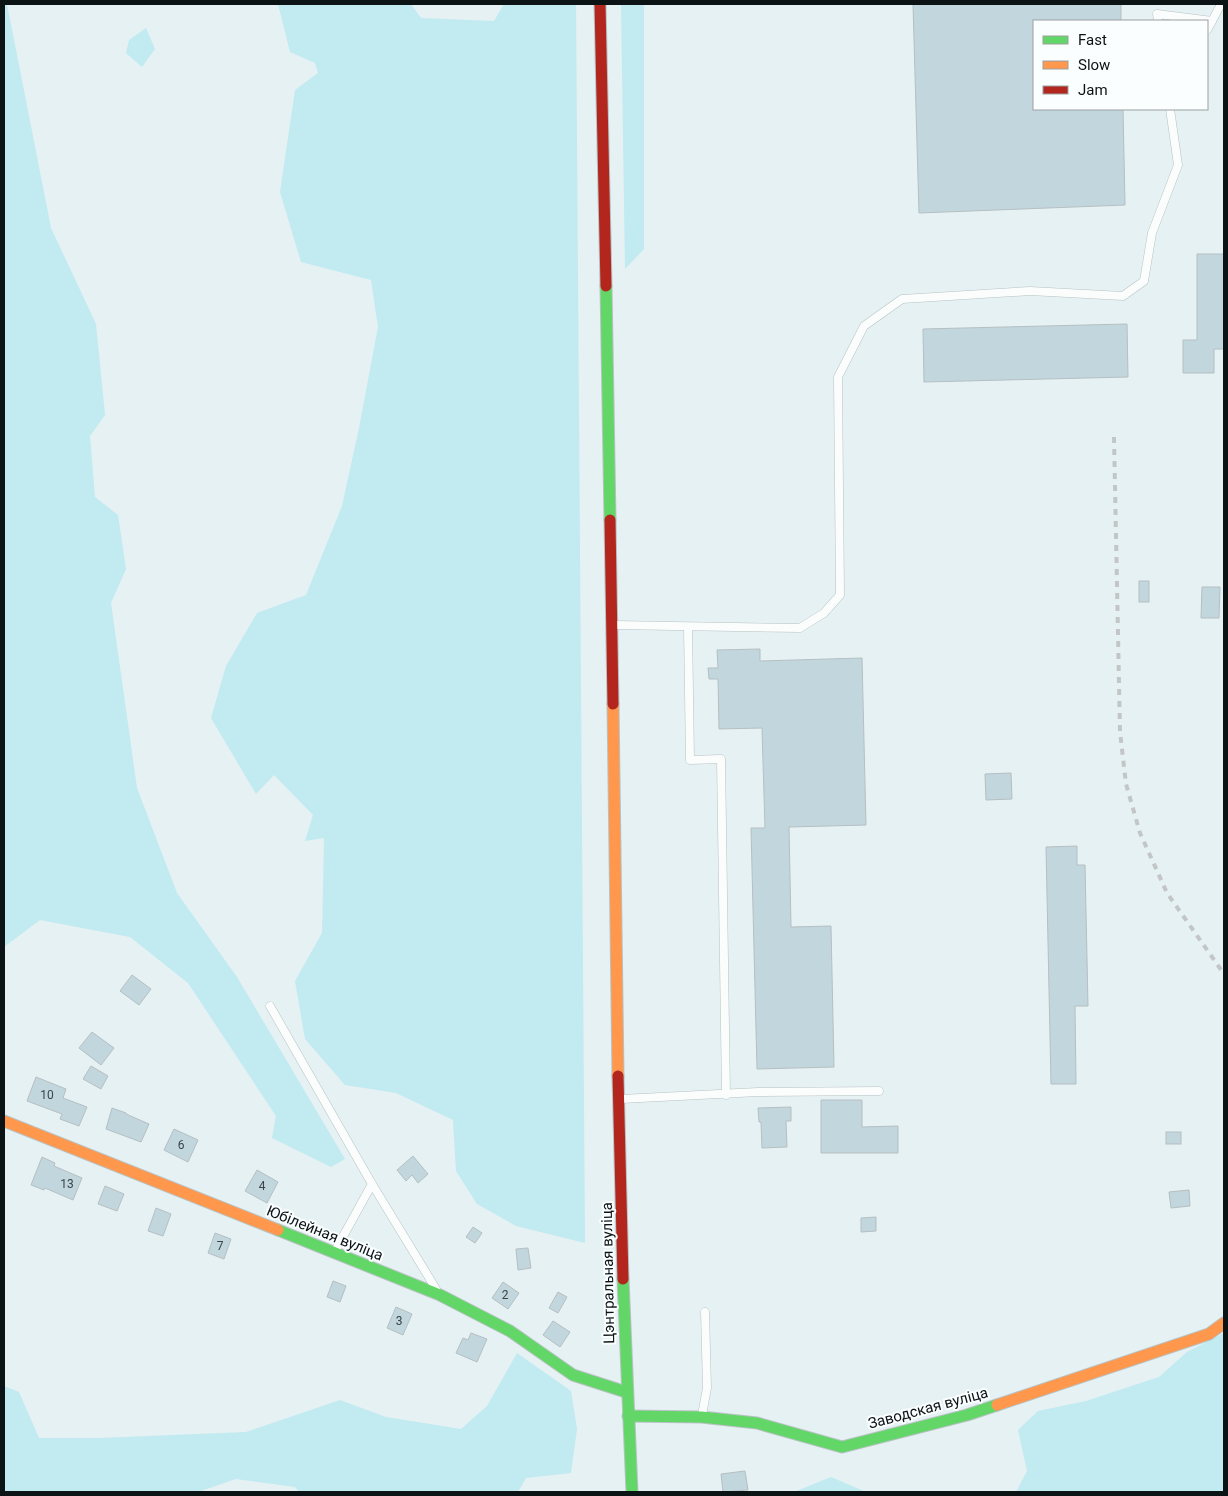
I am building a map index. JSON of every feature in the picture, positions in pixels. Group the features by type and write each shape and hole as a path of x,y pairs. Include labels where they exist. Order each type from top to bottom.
{"main road":[{"name":"Цэнтральная вуліца","path":"600,4 618,1053 626,1392 632,1492"},
{"name":"Юбілейная вуліца","path":"4,1121 440,1295 510,1331 573,1375 626,1392"},
{"name":"Заводская вуліца","path":"628,1416 701,1418 756,1424 842,1447 967,1415 1209,1334 1224,1323"}],"lane":[{"path":"1208,28 1221,4"},
{"path":"1158,20 1157,14 1204,20"},
{"path":"1208,20 1212,21"},
{"path":"612,625 800,628 824,614 840,595 838,377 864,326 902,299 1030,291 1123,296 1144,281 1152,233 1178,165 1170,110"},
{"path":"688,627 690,760 721,759 726,1095"},
{"path":"270,1006 372,1184 440,1295"},
{"path":"620,1100 758,1092 879,1091"},
{"path":"334,1253 372,1184"},
{"path":"701,1418 707,1388 704,1312"}],"shaded area":[{"path":"4,4 7,4 51,228 96,324 105,415 90,436 95,497 118,515 126,569 111,603 137,788 177,893 237,977 345,1159 331,1167 272,1138 276,1116 188,983 130,937 40,920 4,947"},
{"path":"278,4 411,4 421,18 494,21 504,4 576,4 585,1243 516,1226 477,1204 456,1171 453,1120 396,1093 345,1085 305,1039 295,981 322,933 324,838 305,841 313,815 274,775 256,794 211,718 226,666 257,613 306,595 342,506 378,327 371,280 301,262 280,192 295,90 318,73 315,63 290,52"},
{"path":"621,4 644,4 644,249 625,269"},
{"path":"146,28 155,49 142,67 126,53 129,40"},
{"path":"1224,1333 1224,1492 1016,1492 1027,1471 1018,1430 1038,1411 1086,1401 1159,1377 1187,1352"},
{"path":"517,1353 571,1391 577,1429 571,1473 526,1478 518,1492 299,1492 295,1487 236,1479 198,1492 4,1492 4,1386 19,1392 39,1438 99,1438 246,1432 340,1400 386,1417 461,1429 487,1406"},
{"path":"831,1477 866,1492 794,1492"}],"building":[{"path":"913,4 1121,4 1121,20 1033,20 1033,110 1123,110 1125,205 919,213"},
{"path":"1197,254 1224,254 1224,349 1214,349 1214,373 1183,373 1183,340 1197,340"},
{"path":"1127,324 1128,377 924,382 923,329"},
{"path":"1139,581 1149,581 1149,602 1139,602"},
{"path":"1202,587 1220,587 1219,618 1201,618"},
{"path":"760,649 760,661 862,658 866,825 789,827 791,927 831,926 834,1067 757,1069 751,828 765,828 762,728 719,729 718,679 709,679 708,668 718,668 717,650"},
{"path":"1011,773 1012,799 986,800 985,774"},
{"path":"1077,846 1077,865 1085,865 1088,1006 1075,1006 1076,1084 1051,1084 1046,847"},
{"path":"132,975 151,989 139,1005 120,991"},
{"path":"92,1032 114,1048 101,1065 79,1048"},
{"path":"91,1066 108,1076 101,1089 83,1079"},
{"path":"36,1077 66,1089 63,1098 87,1107 79,1126 60,1119 62,1114 27,1101"},
{"path":"821,1100 862,1100 862,1127 898,1126 898,1153 821,1153"},
{"path":"791,1107 791,1121 786,1121 787,1147 762,1148 761,1122 759,1122 758,1108"},
{"path":"112,1108 149,1124 141,1142 106,1129"},
{"path":"174,1129 198,1140 188,1162 164,1150"},
{"path":"1166,1132 1181,1132 1181,1144 1166,1144"},
{"path":"413,1156 428,1174 418,1183 412,1175 406,1181 397,1170"},
{"path":"42,1157 55,1163 54,1166 82,1178 73,1200 45,1188 44,1190 31,1185"},
{"path":"257,1170 278,1182 267,1203 245,1191"},
{"path":"105,1186 124,1194 117,1211 98,1204"},
{"path":"1189,1190 1190,1206 1171,1208 1169,1192"},
{"path":"156,1208 171,1214 163,1236 148,1231"},
{"path":"876,1217 876,1231 861,1232 861,1218"},
{"path":"473,1227 482,1233 475,1243 466,1237"},
{"path":"215,1233 231,1239 224,1259 208,1253"},
{"path":"528,1248 531,1268 518,1270 516,1249"},
{"path":"333,1281 346,1286 340,1302 327,1297"},
{"path":"503,1282 519,1293 508,1309 492,1298"},
{"path":"558,1292 567,1297 558,1313 549,1308"},
{"path":"396,1307 412,1314 403,1335 387,1328"},
{"path":"553,1321 570,1332 560,1347 543,1335"},
{"path":"471,1333 487,1339 477,1362 456,1353 463,1338 468,1340"},
{"path":"745,1471 748,1490 723,1492 721,1474"}],"railway":[{"path":"1114,437 1120,732 1126,784 1140,833 1167,893 1224,974"}],"traffic: fast":[{"path":"606,286 610,520"},
{"path":"278,1230 440,1295 510,1331 573,1375 626,1392"},
{"path":"623,1279 632,1492"},
{"path":"628,1416 701,1417 757,1423 842,1447 967,1415 997,1405"}],"traffic: slow":[{"path":"613,704 618,1076"},
{"path":"4,1121 278,1230"},
{"path":"997,1405 1209,1334 1224,1323"}],"traffic: jam":[{"path":"600,4 606,286"},
{"path":"610,520 613,704"},
{"path":"618,1076 623,1279"}]}
